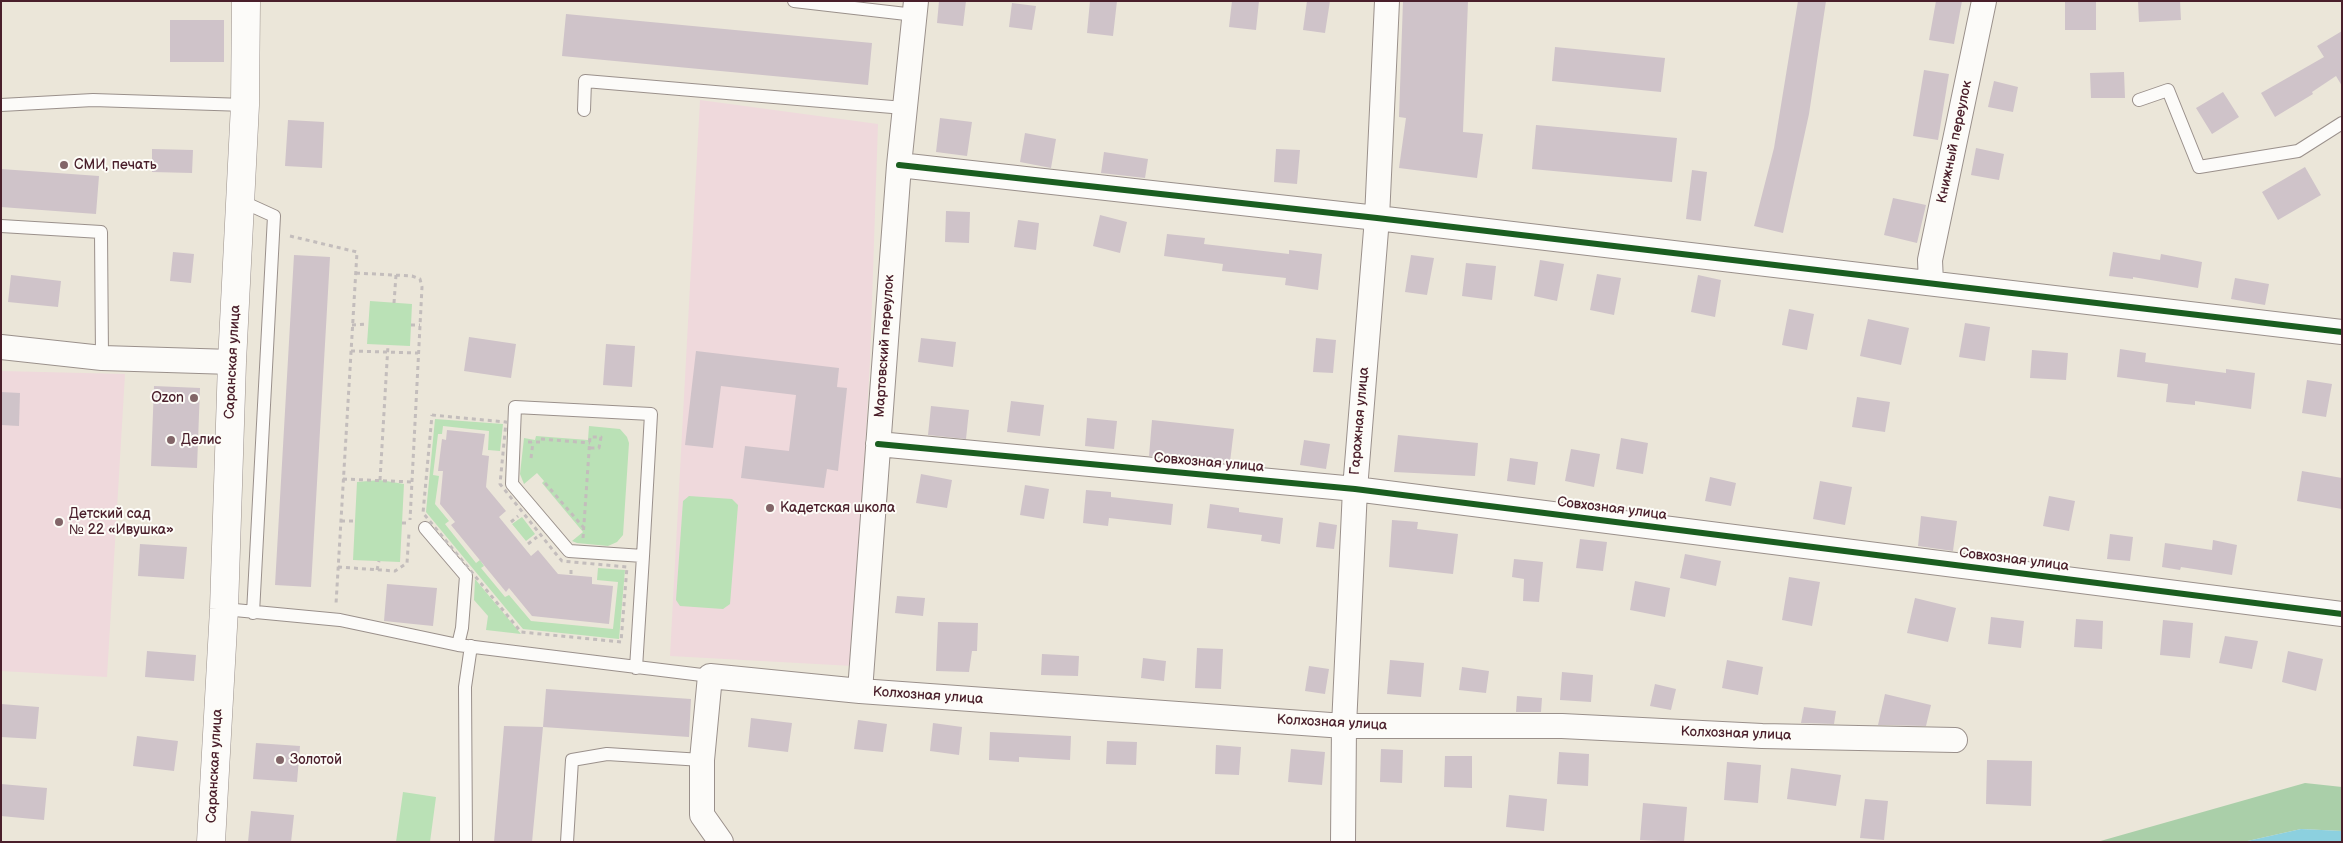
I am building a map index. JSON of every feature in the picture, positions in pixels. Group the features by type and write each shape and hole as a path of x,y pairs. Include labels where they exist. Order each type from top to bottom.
{"street":[{"name":"Саранская улица","path":"211,842 224,609 232,362 245,105 246,1"},
{"name":"Гаражная улица","path":"1343,842 1344,726 1355,489 1377,218 1387,1"},
{"name":"Книжный переулок","path":"1930,283 1930,260 1984,1"},
{"name":"Мартовский переулок","path":"860,691 899,165 916,8"},
{"path":"899,165 1377,218 2342,332"},
{"path":"1,347 102,358 232,362"},
{"name":"Совхозная улица","path":"878,444 1355,489 2342,614"},
{"path":"710,676 702,760 702,815 720,842"},
{"name":"Колхозная улица","path":"710,676 860,691 1344,726 1562,726 1762,736 1955,740"}],"lane":[{"path":"794,1 916,8"},
{"path":"584,110 585,81 904,108"},
{"path":"2139,100 2168,90 2199,167 2298,151 2342,123"},
{"path":"1,105 93,100 245,105"},
{"path":"241,201 274,216 253,613"},
{"path":"1,226 101,232 102,358"},
{"path":"636,668 643,556 651,414 515,407 512,484 569,551 643,556"},
{"path":"425,528 466,576 462,628 465,646 466,842"},
{"path":"224,609 335,619 465,646 710,676"},
{"path":"567,842 572,760 607,754 702,760"}],"path":[{"path":"273,232 357,252 335,619"},
{"path":"338,567 395,571 407,563 410,523 422,286 420,279 412,276 356,273"},
{"path":"394,303 396,275"},
{"path":"352,325 368,324"},
{"path":"411,325 420,326"},
{"path":"380,480 388,345"},
{"path":"351,351 418,353"},
{"path":"432,416 506,422 500,484 556,554 562,561 627,567 621,642 521,632 423,513 432,416"},
{"path":"525,450 526,441 541,442 541,439 590,445 583,543"},
{"path":"530,468 533,442"},
{"path":"343,479 412,482"},
{"path":"545,483 584,528"},
{"path":"341,521 355,521"},
{"path":"402,523 410,523"},
{"path":"377,570 378,561"}],"shaded area":[{"name":"Кадетская школа","path":"700,100 878,124 870,361 853,666 670,656"},
{"name":"Детский сад № 22 «Ивушка»","path":"1,371 125,374 107,677 1,671"}],"green space":[{"path":"370,301 412,304 410,346 367,344"},
{"path":"435,419 503,424 500,451 488,450 489,431 443,426 442,434 438,434 433,475 439,476 435,504 449,521 445,524 476,563 480,560 484,566 481,568 505,597 509,595 531,621 613,629 618,582 597,580 598,568 625,570 619,639 523,629 426,512"},
{"path":"589,426 620,429 627,437 629,443 623,535 617,542 608,546 572,541 583,532 542,483 544,481 537,473 524,484 520,474 524,438 535,440 536,436 588,440"},
{"path":"380,480 404,484 400,562 353,560 357,482"},
{"path":"689,496 732,499 738,505 730,604 723,609 680,606 676,600 683,501"},
{"path":"522,517 535,534 526,541 512,524"},
{"path":"475,579 521,634 486,630 488,616 474,600"},
{"path":"2305,783 2342,787 2342,831 2301,829 2243,842 2097,842"},
{"path":"403,792 436,797 430,842 396,842"}],"water":[{"path":"2301,829 2342,831 2342,842 2243,842"}],"building":[{"path":"939,1 966,1 963,26 937,23"},
{"path":"1090,1 1117,1 1113,36 1087,33"},
{"path":"1232,1 1259,1 1256,30 1229,27"},
{"path":"1307,1 1330,1 1325,33 1303,30"},
{"path":"1403,1 1468,1 1463,132 1483,134 1477,178 1399,168 1406,118 1399,117"},
{"path":"1798,1 1826,1 1809,114 1783,233 1754,226 1774,148"},
{"path":"1936,1 1962,1 1954,44 1929,40"},
{"path":"2138,1 2180,1 2181,20 2139,22"},
{"path":"2065,2 2096,2 2096,30 2065,30"},
{"path":"1012,3 1036,6 1032,30 1009,27"},
{"path":"566,14 872,43 868,85 562,56"},
{"path":"170,20 224,20 224,62 170,62"},
{"path":"2342,31 2342,86 2336,76 2312,92 2313,94 2275,117 2261,93 2324,57 2317,46"},
{"path":"1555,47 1665,58 1661,92 1552,81"},
{"path":"1924,70 1949,74 1938,140 1913,136"},
{"path":"2124,72 2125,98 2091,98 2090,73"},
{"path":"1994,81 2018,87 2013,112 1988,107"},
{"path":"2223,92 2239,117 2212,134 2196,108"},
{"path":"940,118 972,122 967,156 936,152"},
{"path":"288,120 324,122 322,168 285,166"},
{"path":"1536,125 1677,138 1672,182 1532,169"},
{"path":"1025,133 1056,139 1051,168 1020,162"},
{"path":"1976,148 2004,154 1999,180 1971,175"},
{"path":"152,149 193,150 192,173 152,172"},
{"path":"1276,149 1300,150 1297,184 1274,182"},
{"path":"1104,152 1148,159 1145,178 1101,173"},
{"path":"2305,167 2321,195 2278,220 2262,192"},
{"path":"1,169 99,176 96,214 1,207"},
{"path":"1692,170 1707,172 1701,221 1686,219"},
{"path":"1893,198 1926,205 1917,243 1884,235"},
{"path":"946,211 970,212 969,243 945,242"},
{"path":"1100,215 1127,222 1120,253 1093,246"},
{"path":"1018,220 1039,223 1036,250 1014,247"},
{"path":"1167,234 1205,238 1204,244 1289,254 1289,250 1322,254 1318,290 1285,285 1286,278 1222,271 1223,264 1164,256"},
{"path":"173,252 194,254 191,283 170,281"},
{"path":"2113,252 2160,260 2161,254 2202,262 2198,288 2133,277 2133,279 2109,276"},
{"path":"294,255 330,257 311,587 275,585"},
{"path":"1411,255 1434,258 1427,295 1405,292"},
{"path":"1540,260 1564,264 1557,301 1534,296"},
{"path":"1466,263 1496,266 1492,300 1462,296"},
{"path":"1597,274 1621,278 1614,315 1590,310"},
{"path":"11,275 61,281 58,307 8,302"},
{"path":"1698,275 1721,280 1715,317 1691,312"},
{"path":"2235,278 2269,284 2265,305 2231,299"},
{"path":"1789,309 1814,314 1807,350 1782,345"},
{"path":"1868,319 1909,328 1901,365 1860,356"},
{"path":"1965,323 1990,327 1985,361 1959,357"},
{"path":"469,337 516,344 511,378 464,371"},
{"path":"921,338 956,342 953,367 918,362"},
{"path":"1316,338 1336,340 1333,373 1313,372"},
{"path":"606,344 635,346 632,387 603,385"},
{"path":"2120,349 2146,353 2145,362 2226,373 2226,369 2255,373 2251,409 2195,401 2195,405 2166,402 2168,384 2117,377"},
{"path":"2032,350 2068,353 2066,380 2030,378"},
{"path":"696,351 839,368 837,387 847,388 838,471 827,469 824,488 741,478 745,446 789,451 796,395 721,386 713,448 685,445"},
{"path":"2307,380 2332,384 2326,417 2302,413"},
{"path":"154,386 200,388 197,468 151,466"},
{"path":"1,392 20,393 19,426 1,425"},
{"path":"1857,397 1890,402 1885,432 1852,427"},
{"path":"1011,401 1044,405 1040,436 1007,432"},
{"path":"931,406 969,410 966,439 928,435"},
{"path":"1087,418 1117,421 1114,449 1085,446"},
{"path":"1152,420 1234,429 1230,462 1149,456"},
{"path":"447,430 485,434 482,455 489,456 486,487 506,511 499,517 531,556 538,550 558,574 592,577 592,584 613,586 609,624 532,616 509,588 506,592 451,525 455,522 440,504 443,471 438,471 442,439 446,440"},
{"path":"1398,435 1478,443 1475,476 1394,472"},
{"path":"1621,438 1648,443 1643,474 1616,469"},
{"path":"1304,440 1330,444 1326,469 1300,465"},
{"path":"1571,449 1600,454 1594,487 1565,481"},
{"path":"1510,458 1538,462 1535,485 1507,481"},
{"path":"2302,471 2342,478 2342,509 2297,501"},
{"path":"921,474 952,480 947,508 916,503"},
{"path":"1710,477 1736,483 1731,506 1705,501"},
{"path":"1820,481 1852,487 1845,525 1813,519"},
{"path":"1025,485 1049,489 1044,519 1020,515"},
{"path":"1086,490 1111,492 1111,497 1173,504 1171,525 1109,518 1108,526 1083,523"},
{"path":"2049,496 2075,501 2069,531 2043,526"},
{"path":"1210,504 1239,508 1239,512 1283,518 1280,544 1261,541 1262,535 1207,528"},
{"path":"1921,516 1957,521 1953,551 1918,546"},
{"path":"1392,520 1418,522 1417,529 1458,534 1453,574 1389,567"},
{"path":"1319,522 1337,525 1334,549 1316,547"},
{"path":"2110,534 2133,537 2130,561 2107,559"},
{"path":"1580,539 1607,542 1603,571 1576,568"},
{"path":"2213,540 2237,545 2232,575 2181,567 2180,570 2162,567 2165,543 2212,550"},
{"path":"140,544 187,547 184,579 138,576"},
{"path":"1685,554 1721,561 1716,586 1680,578"},
{"path":"1514,559 1543,562 1539,602 1523,601 1524,579 1512,577"},
{"path":"1789,577 1820,582 1812,626 1782,620"},
{"path":"1635,581 1670,588 1665,617 1630,610"},
{"path":"387,584 437,588 433,626 384,621"},
{"path":"897,596 925,598 923,616 895,613"},
{"path":"1915,598 1956,608 1948,642 1907,633"},
{"path":"1991,617 2024,621 2021,648 1988,644"},
{"path":"2076,619 2103,621 2102,649 2074,647"},
{"path":"2163,620 2193,623 2190,658 2160,655"},
{"path":"938,622 978,623 977,651 972,651 969,672 936,671"},
{"path":"2225,636 2258,641 2252,669 2219,663"},
{"path":"1197,648 1223,649 1221,689 1195,688"},
{"path":"147,651 196,655 194,681 145,677"},
{"path":"2288,651 2323,659 2316,691 2282,682"},
{"path":"1042,654 1079,656 1078,676 1041,675"},
{"path":"1143,658 1166,661 1164,681 1141,678"},
{"path":"1390,660 1424,663 1421,697 1387,694"},
{"path":"1727,660 1763,667 1758,695 1722,688"},
{"path":"1309,666 1329,669 1325,694 1305,691"},
{"path":"1462,667 1489,671 1486,693 1459,690"},
{"path":"1562,672 1593,675 1591,702 1560,700"},
{"path":"1655,684 1676,689 1671,710 1650,706"},
{"path":"546,689 691,699 689,737 543,727"},
{"path":"1885,694 1931,705 1926,726 1878,725"},
{"path":"1517,696 1542,698 1541,712 1516,712"},
{"path":"1,704 39,707 36,739 1,737"},
{"path":"1804,707 1836,711 1834,724 1801,723"},
{"path":"751,718 792,723 788,752 748,747"},
{"path":"858,720 887,724 883,752 854,749"},
{"path":"933,723 962,727 959,755 930,751"},
{"path":"504,726 543,727 532,842 494,842"},
{"path":"990,732 1071,736 1070,760 1019,757 1019,762 989,760"},
{"path":"137,736 178,741 174,771 133,766"},
{"path":"1107,741 1137,742 1136,765 1106,764"},
{"path":"256,743 300,746 297,782 253,779"},
{"path":"1216,745 1241,747 1239,775 1215,774"},
{"path":"1291,749 1325,752 1322,785 1288,782"},
{"path":"1381,749 1403,750 1402,783 1380,782"},
{"path":"1559,752 1589,754 1588,786 1557,784"},
{"path":"1445,756 1472,756 1472,788 1444,787"},
{"path":"1987,760 2032,761 2031,806 1986,804"},
{"path":"1727,762 1761,765 1758,803 1724,800"},
{"path":"1791,768 1841,775 1836,806 1787,799"},
{"path":"1,784 47,788 44,820 1,816"},
{"path":"1509,795 1547,799 1544,831 1506,827"},
{"path":"1865,799 1888,801 1884,840 1860,838"},
{"path":"1643,803 1687,807 1684,842 1640,840"},
{"path":"251,811 294,815 291,842 248,842"}],"cycle path":[{"path":"899,165 1377,218 2342,332"},
{"path":"878,444 1355,489 2342,614"}],"place":[{"name":"СМИ, печать","path":"64,165"},
{"name":"Ozon","path":"194,398"},
{"name":"Делис","path":"171,440"},
{"name":"Кадетская школа","path":"770,508"},
{"name":"Детский сад № 22 «Ивушка»","path":"59,522"},
{"name":"Золотой","path":"280,760"}]}
